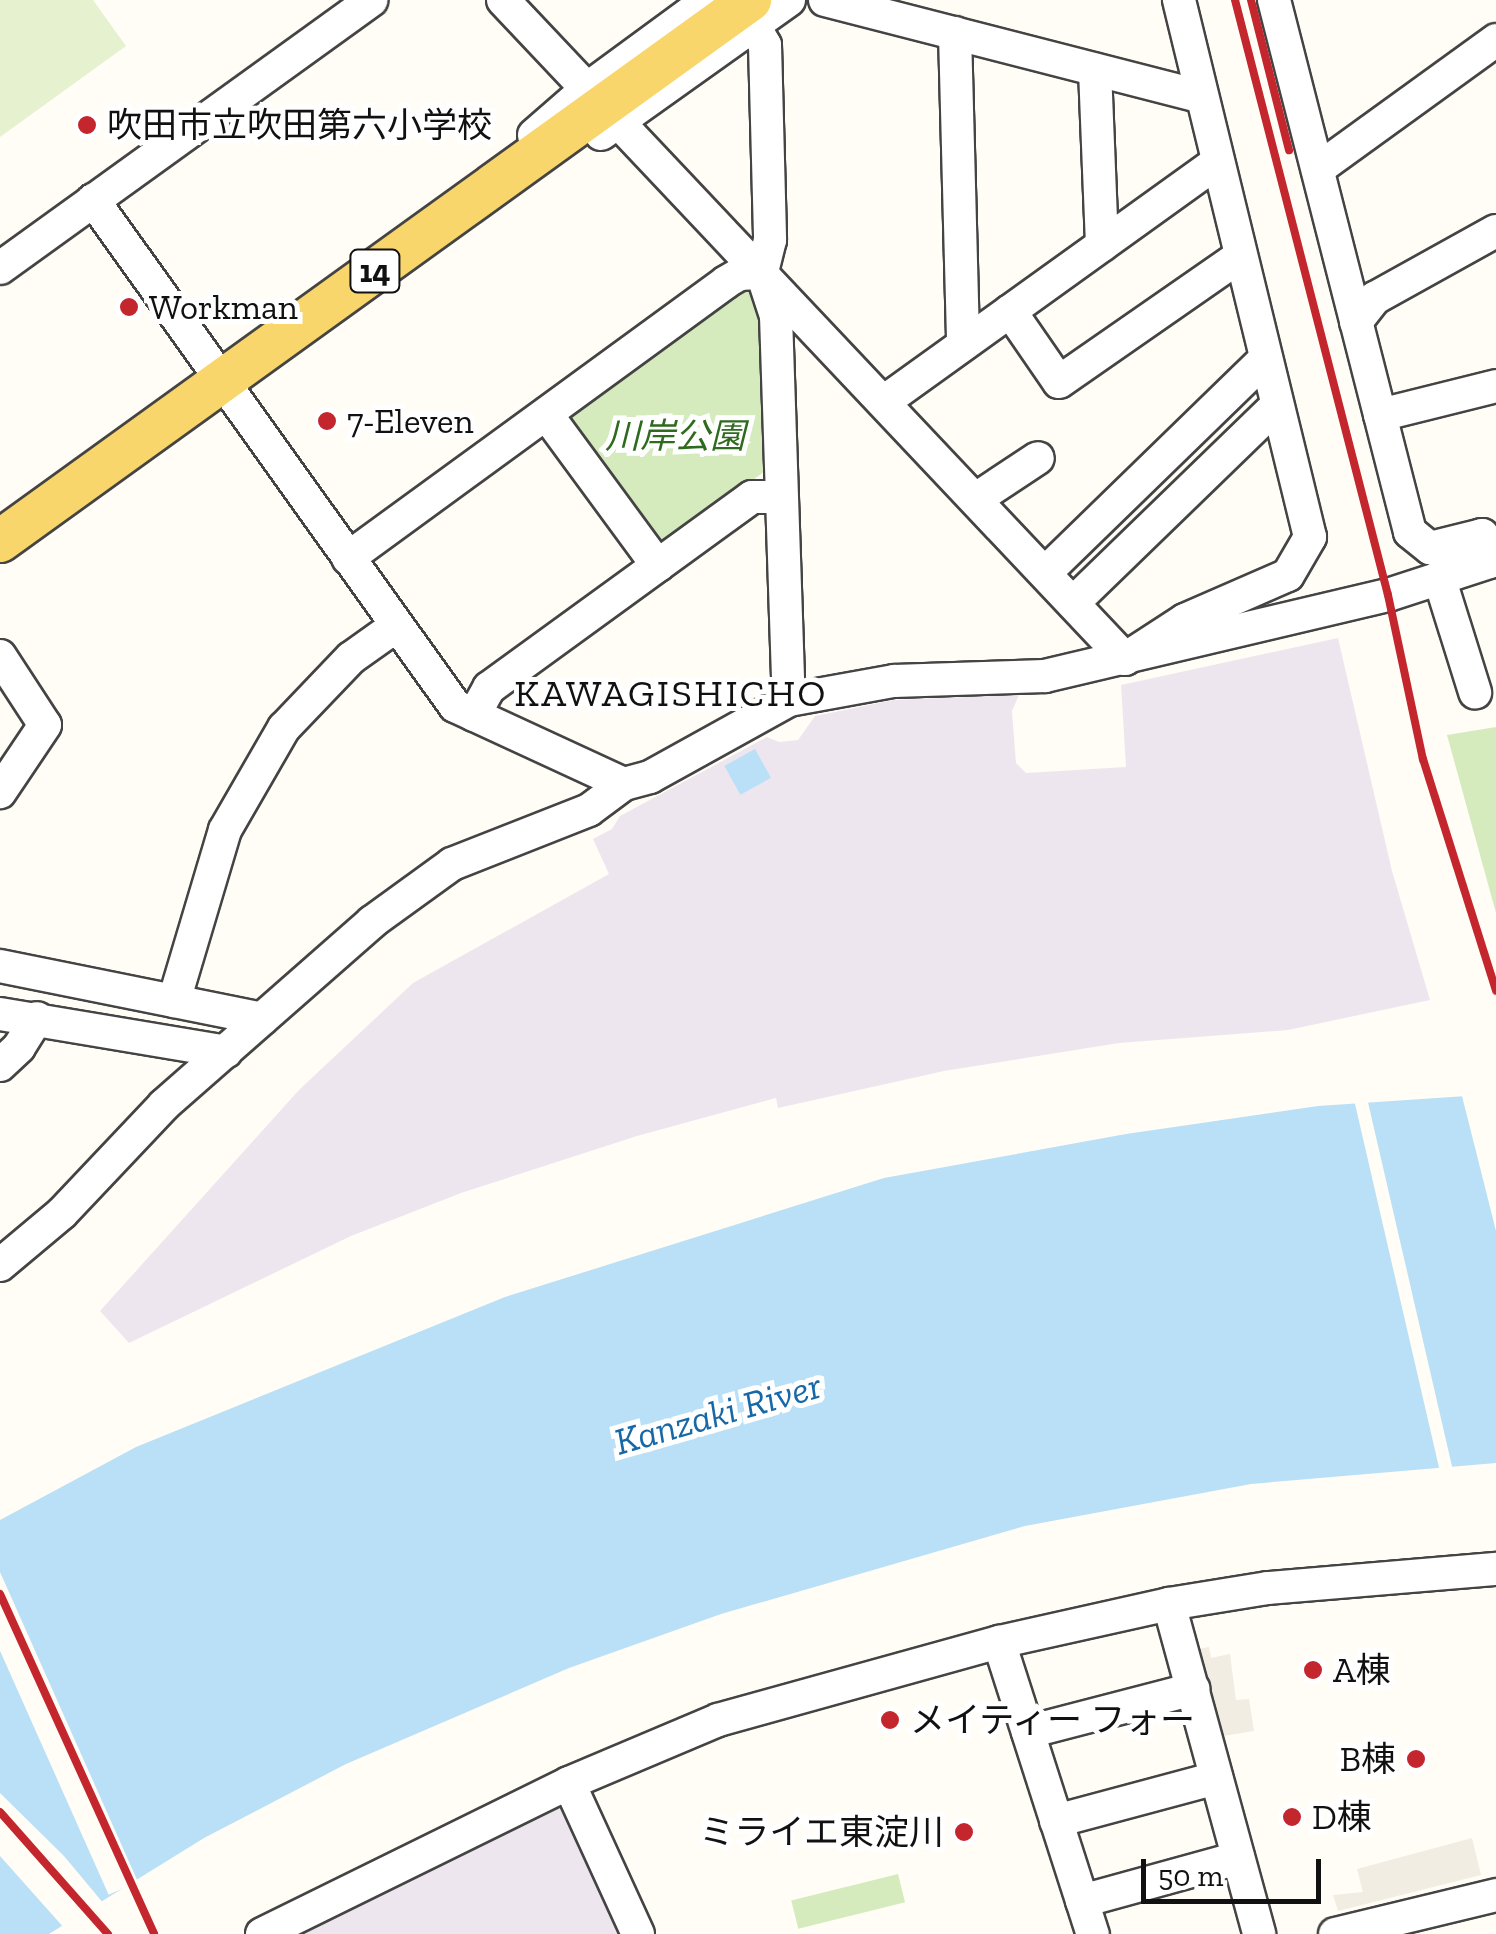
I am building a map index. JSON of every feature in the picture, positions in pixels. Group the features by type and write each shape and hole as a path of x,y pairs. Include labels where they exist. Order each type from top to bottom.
{"main road":[{"name":"14","path":"0,541 603,106 752,13"}],"street":[{"path":"0,268 372,0"},
{"path":"503,0 1125,659"},
{"name":"14","path":"603,106 708,0"},
{"name":"14","path":"752,13 790,0"},
{"path":"825,0 1202,97"},
{"path":"1125,659 1185,620 1288,575 1310,538 1179,0"},
{"path":"0,1265 62,1214 164,1105 372,922 452,864 589,810 624,784 650,777 789,700 894,681 1044,676 1388,595 1493,561 1482,536 1430,548 1410,532 1318,169 1284,5"},
{"path":"752,13 764,45 770,240 762,273 776,316 789,700"},
{"path":"955,33 964,344"},
{"path":"1318,169 1496,40"},
{"path":"1095,70 1102,245"},
{"path":"885,401 1217,162"},
{"path":"92,200 454,706 624,784"},
{"path":"1356,322 1375,298 1496,231"},
{"path":"1010,311 1060,382 1240,256"},
{"path":"348,558 726,282 740,274 762,273"},
{"path":"1045,574 1266,358"},
{"path":"1380,415 1496,386"},
{"path":"1073,603 1277,405"},
{"path":"547,415 658,566"},
{"path":"976,499 1038,458"},
{"path":"474,715 488,688 752,497 782,498"},
{"path":"1416,540 1496,519"},
{"path":"1439,578 1475,692"},
{"path":"174,1000 225,830 284,728 351,658 396,626"},
{"path":"0,656 45,725 0,792"},
{"path":"0,966 262,1019"},
{"path":"0,1014 226,1052"},
{"path":"0,1065 19,1047 38,1018"},
{"path":"262,1934 569,1783 718,1720 1000,1642 1168,1604 1268,1588 1496,1569"},
{"path":"1168,1604 1259,1934"},
{"path":"1000,1642 1093,1934"},
{"path":"1028,1732 1193,1689"},
{"path":"1056,1821 1216,1778"},
{"path":"569,1783 638,1934"},
{"path":"1082,1901 1238,1858"},
{"path":"1335,1934 1496,1894"}],"shaded area":[{"path":"1338,638 1392,871 1430,1000 1288,1030 1119,1043 944,1071 778,1108 776,1098 637,1136 461,1193 351,1236 129,1343 100,1311 299,1090 413,983 609,874 593,839 612,829 620,816 767,737 779,742 798,740 815,716 894,700 1019,695 1012,711 1016,763 1026,773 1126,767 1121,685"},
{"path":"1209,1647 1211,1658 1230,1654 1236,1700 1249,1699 1254,1731 1223,1736 1199,1649"},
{"path":"555,1801 570,1807 626,1934 283,1934"},
{"path":"1472,1838 1481,1875 1338,1911 1333,1895 1363,1892 1357,1869"}],"green space":[{"path":"0,0 93,0 126,46 0,137"},
{"name":"川岸公園","path":"739,291 752,291 762,304 765,471 665,545 651,544 567,428 569,413"},
{"path":"1496,727 1496,913 1447,735"},
{"path":"898,1874 905,1902 798,1929 791,1901"}],"water":[{"path":"755,749 771,778 740,795 724,766"},
{"name":"Kanzaki River","path":"1496,1094 1496,1463 1251,1484 1025,1526 721,1614 569,1668 346,1764 204,1838 49,1934 0,1934 0,1520 136,1447 505,1297 884,1178 1126,1134 1318,1106"}],"pier":[{"path":"1495,1089 1496,1093 1496,1231 1461,1092"},
{"path":"1367,1098 1453,1471 1440,1474 1354,1101"},
{"path":"0,1572 138,1882 109,1895 0,1651"},
{"path":"0,1793 64,1856 104,1904 65,1929 0,1856"}],"railway":[{"path":"1235,0 1388,595 1423,759 1496,991"},
{"path":"1251,0 1289,150"},
{"path":"0,1594 154,1934"},
{"path":"0,1812 108,1934"}],"place":[{"name":"吹田市立吹田第六小学校","path":"87,125"},
{"name":"Workman","path":"129,307"},
{"name":"7-Eleven","path":"327,421"},
{"name":"A棟","path":"1313,1670"},
{"name":"メイティー フォー","path":"890,1720"},
{"name":"B棟","path":"1416,1759"},
{"name":"D棟","path":"1292,1817"},
{"name":"ミライエ東淀川","path":"964,1832"}],"district":[{"name":"KAWAGISHICHO","path":"671,694"}]}
